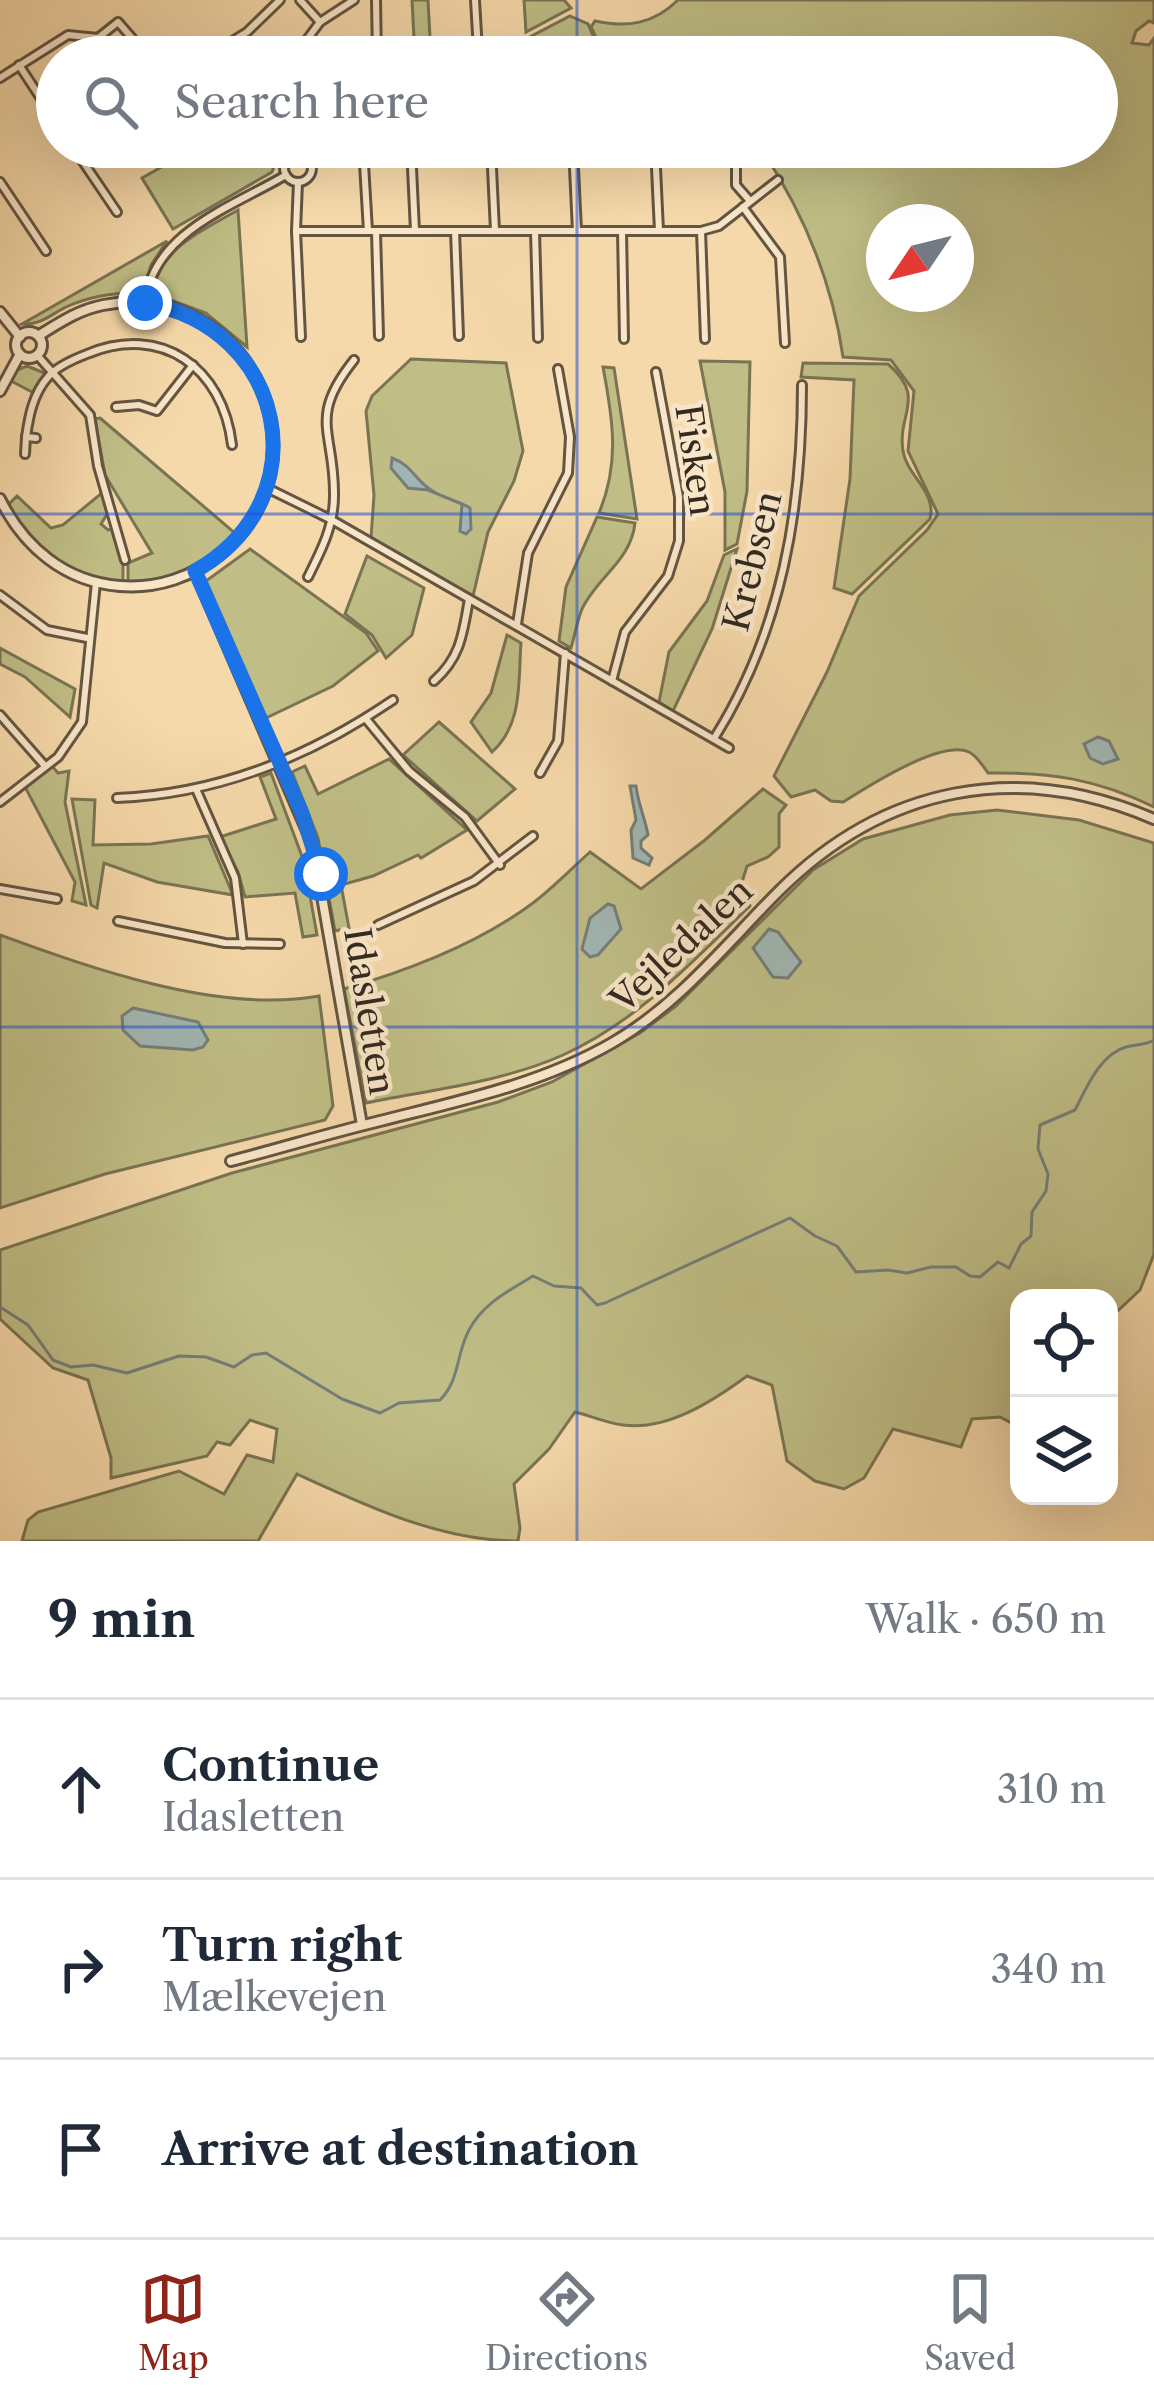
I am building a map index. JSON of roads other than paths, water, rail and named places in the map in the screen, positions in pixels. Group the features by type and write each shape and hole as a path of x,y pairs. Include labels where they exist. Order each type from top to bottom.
{"street":[{"path":"241,36 280,0"},
{"path":"301,0 320,22"},
{"path":"310,36 320,22 353,0"},
{"path":"376,0 377,36"},
{"path":"475,0 477,36"},
{"path":"100,36 118,22 130,36"},
{"path":"0,77 36,55"},
{"path":"19,65 36,91"},
{"path":"87,168 117,212"},
{"path":"285,168 286,175"},
{"path":"298,182 308,178 311,168"},
{"path":"365,168 379,337"},
{"path":"412,168 415,231"},
{"path":"492,168 495,231"},
{"path":"574,168 578,231"},
{"path":"656,168 659,231"},
{"path":"736,168 736,185 781,256 785,343"},
{"path":"286,175 298,182"},
{"path":"145,303 152,272 163,252 184,234 286,175"},
{"path":"296,230 701,231 719,226 778,180"},
{"path":"0,182 46,250"},
{"path":"298,182 301,337"},
{"path":"455,231 459,336"},
{"path":"536,231 538,338"},
{"path":"622,231 624,338"},
{"path":"701,231 705,340"},
{"path":"0,499 25,538 75,575 96,582 150,585 195,571 225,551 242,533 267,488 272,467 272,425 253,370 205,322 166,306 123,302 81,311 38,336"},
{"path":"0,312 20,337"},
{"path":"27,332 38,336 42,347 37,355 20,354 16,345 20,337 27,332"},
{"path":"25,454 38,393 53,372 117,344 152,346 193,365 217,391 232,445"},
{"path":"0,391 20,354"},
{"path":"37,355 90,415 98,466 125,560"},
{"path":"308,578 332,520 333,470 326,407 335,384 354,360"},
{"path":"116,407 139,405 157,411 193,365"},
{"path":"517,626 528,553 568,473 571,436 558,369"},
{"name":"Fisken","path":"612,681 625,632 668,576 679,539 679,496 656,373"},
{"name":"Krebsen","path":"714,739 766,632 788,555 798,490 802,385"},
{"path":"26,437 36,438"},
{"path":"267,488 332,520 730,748"},
{"name":"Idasletten","path":"195,571 302,813 321,874 362,1125"},
{"path":"0,802 68,747 82,722 96,582"},
{"path":"0,595 46,630 88,638"},
{"path":"434,681 454,659 464,638 469,598"},
{"path":"540,773 558,741 565,653"},
{"path":"117,798 196,789 280,763 393,700"},
{"path":"0,715 45,766"},
{"path":"366,719 409,771 464,818 500,865"},
{"name":"Vejledalen","path":"231,1161 508,1087 611,1044 675,997 803,868 851,833 905,807 968,791 1021,787 1084,794 1154,819"},
{"path":"196,789 236,878 243,944"},
{"path":"378,925 444,898 500,865 533,836"},
{"path":"0,889 57,899"},
{"path":"118,921 243,944 280,944"}],"water":[{"path":"392,458 438,494 408,488 391,468"},
{"path":"454,501 461,503 470,508 471,529 466,534 460,531 462,504"},
{"path":"1098,737 1109,741 1118,759 1103,764 1090,758 1084,744"},
{"path":"630,786 636,786 647,830 641,848 652,858 649,865 633,858 631,830 636,820"},
{"path":"608,904 614,906 621,929 598,955 590,957 582,949 590,918"},
{"path":"769,929 778,932 801,962 788,978 773,977 753,948"},
{"path":"133,1008 198,1022 208,1040 193,1050 140,1046 123,1030 122,1016"}],"waterway":[{"path":"0,1307 28,1325 53,1360 71,1367 93,1365 127,1373 179,1356 206,1357 234,1367 252,1355 266,1353 342,1399 380,1413 399,1403 440,1400 475,1321 497,1298 533,1276 554,1286 581,1288 597,1305 790,1218 837,1246 856,1272 956,1267 980,1277 998,1262 1009,1268 1021,1244 1031,1236 1032,1212 1046,1191 1048,1174 1038,1149 1040,1125 1075,1110 1095,1073 1117,1051 1154,1040"}]}
